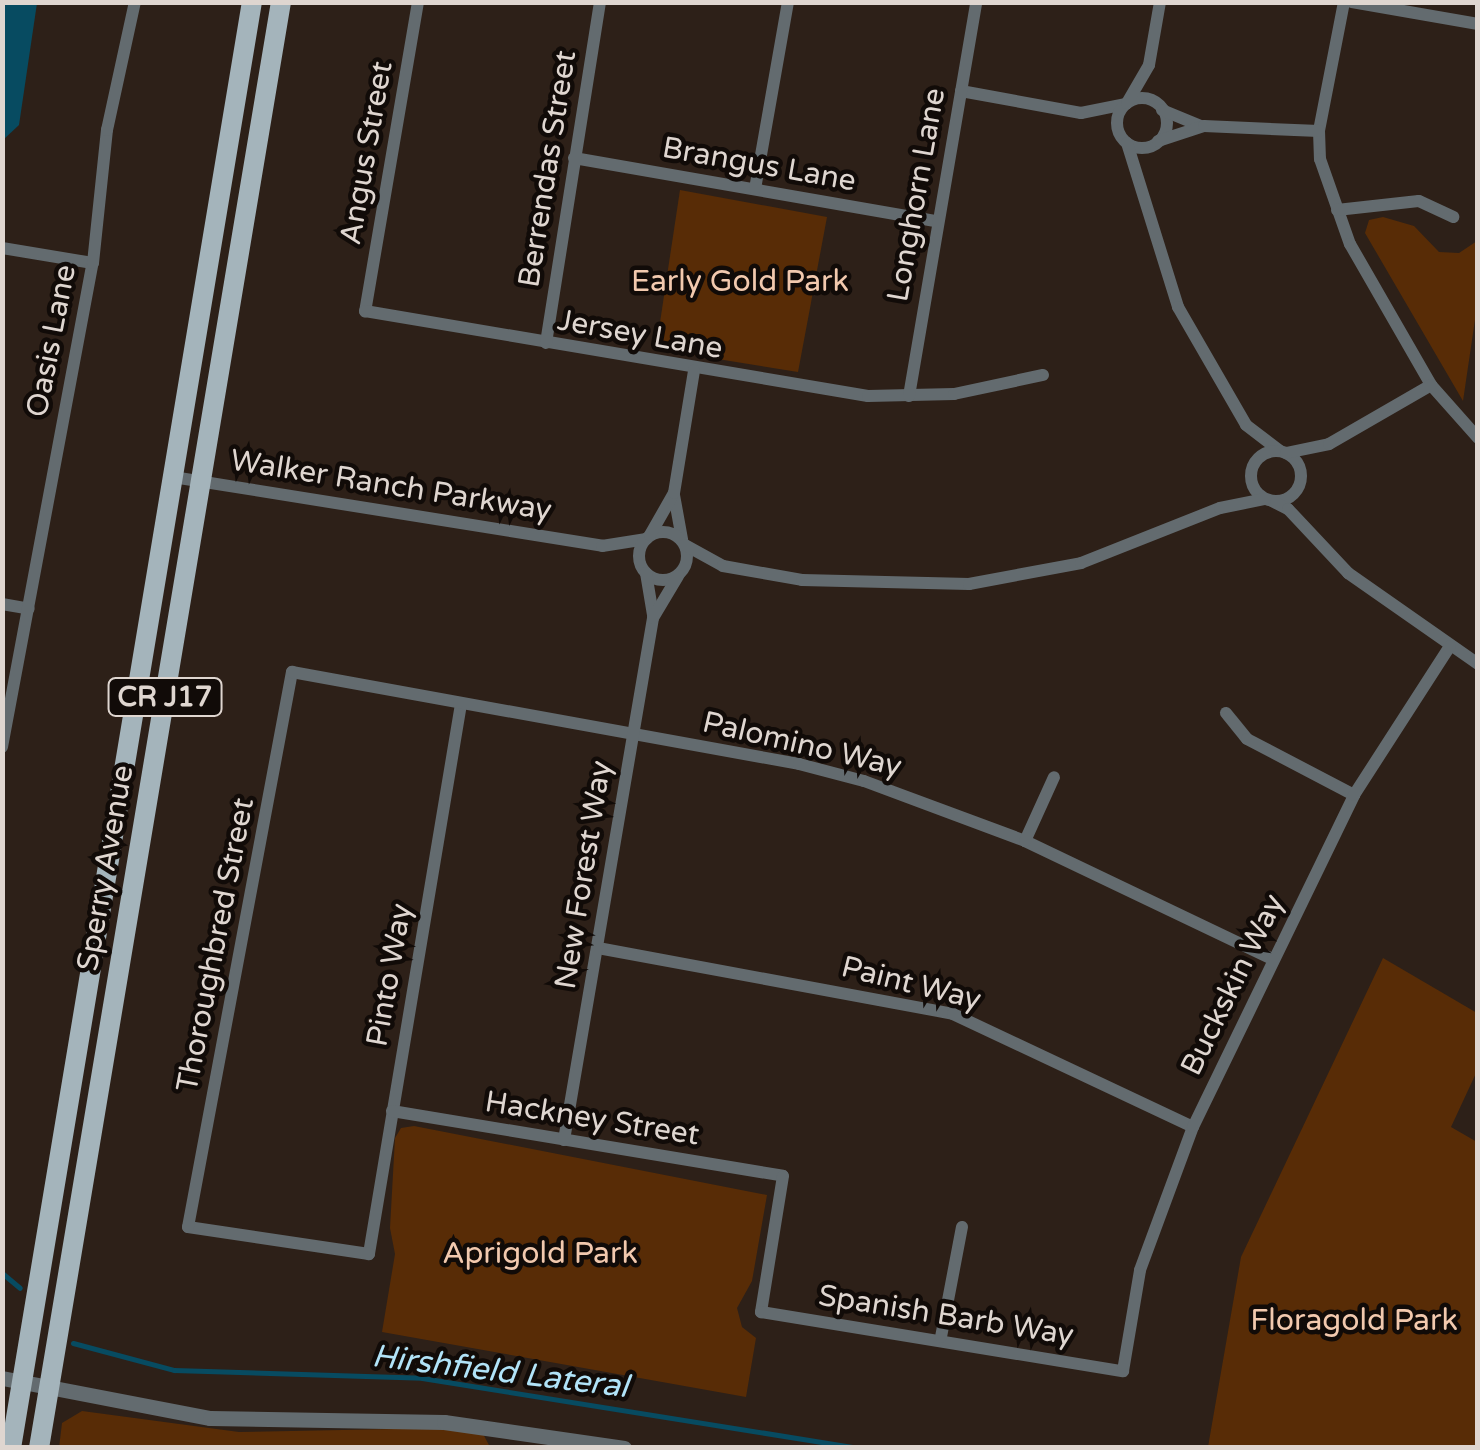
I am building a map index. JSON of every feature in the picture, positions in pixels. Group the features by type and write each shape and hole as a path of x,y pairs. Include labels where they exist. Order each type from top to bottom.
{"main road":[{"name":"Sperry Avenue","path":"11,1448 12,1382 173,477 252,2"},
{"name":"Sperry Avenue","path":"39,1448 281,2"}],"street":[{"name":"Oasis Lane","path":"2,747 93,263 107,130 135,2"},
{"name":"Angus Street","path":"364,312 418,2"},
{"name":"Berrendas Street","path":"546,343 600,2"},
{"path":"755,189 788,2"},
{"name":"Longhorn Lane","path":"908,396 934,221 976,2"},
{"path":"1160,2 1150,65 1118,116 1143,181 1170,288 1246,425 1251,472 1269,500 1309,531 1348,573 1478,664"},
{"path":"1344,2 1319,131 1337,210 1431,385 1478,438"},
{"path":"1352,2 1478,24"},
{"path":"1143,181 1165,129 1150,65"},
{"path":"961,91 1081,112 1141,98 1204,126 1319,131"},
{"path":"1081,112 1125,140 1157,142 1204,126"},
{"name":"Brangus Lane","path":"574,158 934,221"},
{"path":"1337,210 1419,201 1453,217"},
{"path":"2,248 93,263"},
{"name":"Jersey Lane","path":"364,312 835,392 908,396 996,388 1043,376"},
{"path":"679,575 684,543 674,493 694,371"},
{"path":"1220,508 1260,456 1329,444 1431,385"},
{"path":"1246,425 1283,452 1300,480 1309,531"},
{"path":"674,493 639,558 645,572 658,580 722,566 852,585 969,584 1108,555 1220,508 1292,495 1329,444"},
{"name":"Walker Ranch Parkway","path":"173,477 602,546 648,537"},
{"path":"648,537 668,532 722,566"},
{"name":"Walker Ranch Parkway","path":"602,546 645,572"},
{"name":"New Forest Way","path":"564,1140 653,618 645,572"},
{"name":"New Forest Way","path":"653,618 679,575"},
{"path":"2,604 29,609"},
{"name":"Buckskin Way","path":"1123,1371 1140,1270 1193,1127 1354,795 1450,646"},
{"name":"Palomino Way","path":"292,672 864,781 1025,841 1272,959"},
{"name":"Thoroughbred Street","path":"292,672 188,1228 369,1254"},
{"name":"Pinto Way","path":"369,1254 462,704"},
{"path":"1226,713 1247,739 1354,795"},
{"path":"1025,841 1054,778"},
{"name":"Paint Way","path":"598,948 953,1014 1193,1127"},
{"name":"Hackney Street","path":"392,1111 783,1176 760,1312"},
{"path":"940,1337 962,1227"},
{"name":"Spanish Barb Way","path":"760,1312 940,1337 1123,1371"},
{"path":"12,1382 210,1418 510,1428 624,1448"},
{"path":"506,1448 510,1428"}],"green space":[{"name":"Early Gold Park","path":"680,190 827,217 798,372 656,349"},
{"path":"1383,217 1414,226 1439,252 1459,253 1477,241 1477,306 1463,401 1365,233 1369,220"},
{"name":"Floragold Park","path":"1383,958 1477,1013 1477,1071 1451,1127 1477,1142 1477,1447 1208,1447 1241,1257"},
{"name":"Aprigold Park","path":"414,1126 767,1195 752,1281 737,1308 742,1327 756,1338 746,1397 382,1332 395,1254 390,1228 395,1138 401,1128"},
{"path":"82,1411 239,1432 444,1428 482,1432 490,1447 59,1448 62,1423"}],"water":[{"path":"3,2 37,3 19,125 3,140"}],"waterway":[{"name":"Hirshfield Lateral","path":"2,1273 20,1288"},
{"name":"Hirshfield Lateral","path":"73,1343 174,1370 422,1378 861,1448"}]}
